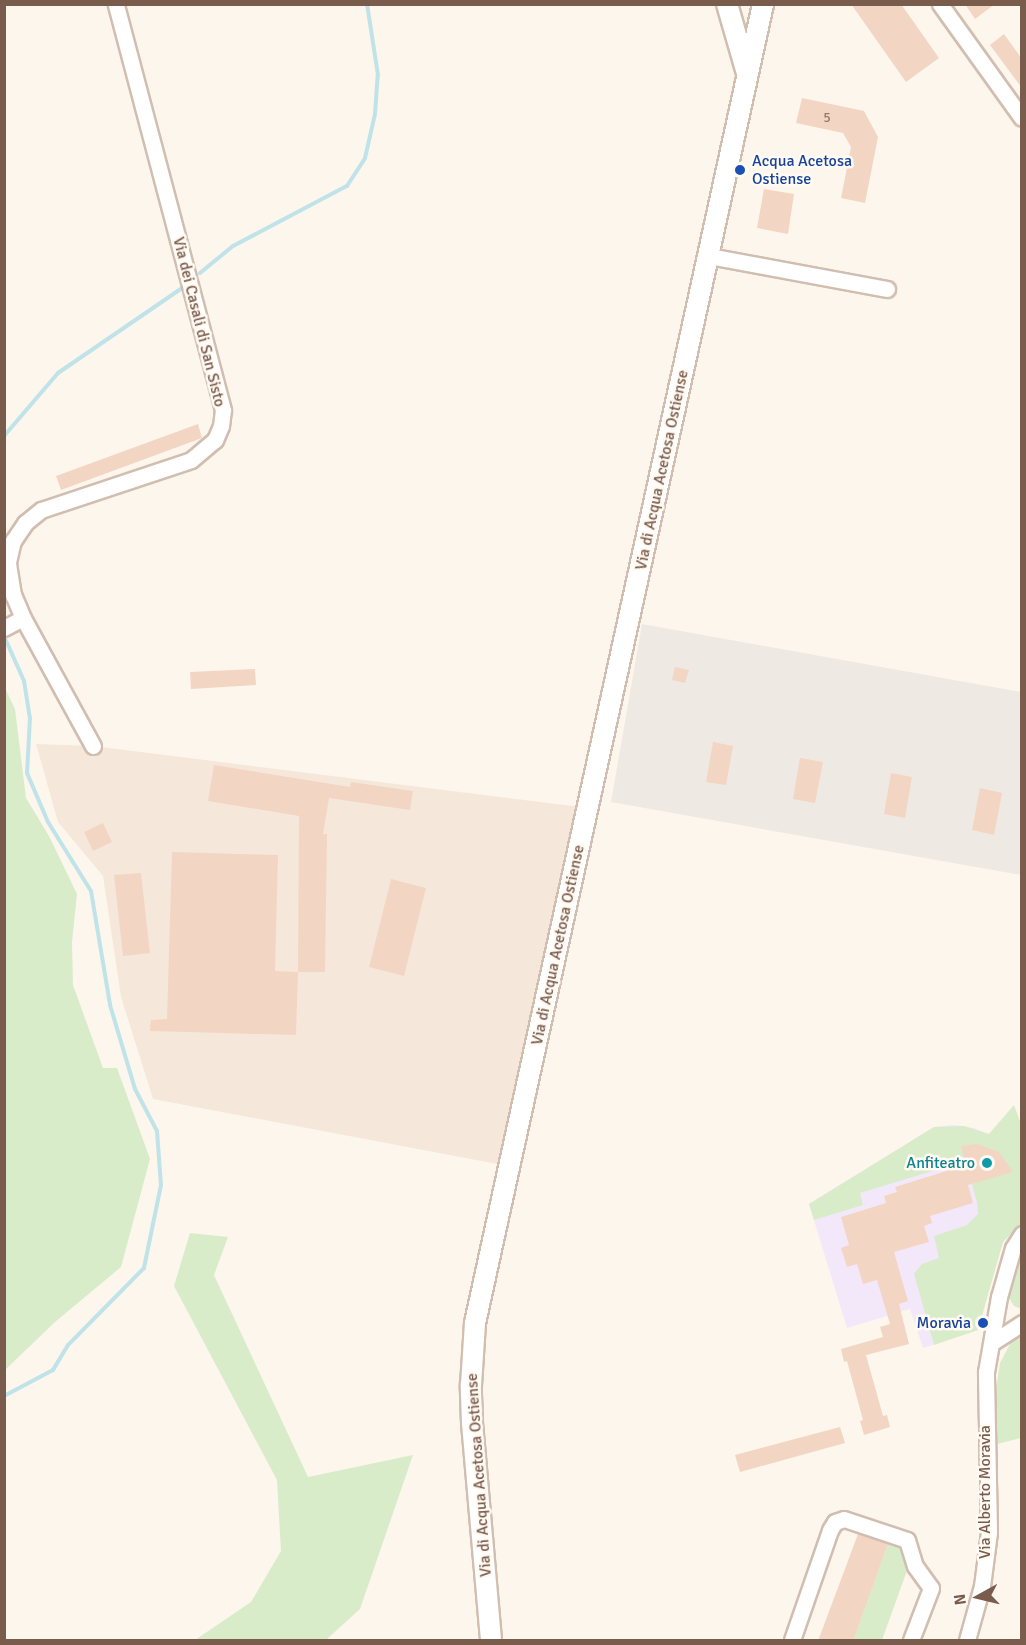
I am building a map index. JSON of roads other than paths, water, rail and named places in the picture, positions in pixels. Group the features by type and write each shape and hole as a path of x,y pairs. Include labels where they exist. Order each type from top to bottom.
{"street":[{"name":"Via dei Casali di San Sisto","path":"93,746 23,618 10,582 8,562 13,541 25,523 51,506 191,460 215,440 221,426 223,410 116,4"},
{"path":"726,4 748,75"},
{"name":"Via di Acqua Acetosa Ostiense","path":"491,1641 472,1423 471,1385 475,1323 762,4"},
{"path":"940,4 1022,118"},
{"path":"709,256 888,289"},
{"path":"6,627 23,618"},
{"name":"Via Alberto Moravia","path":"967,1641 982,1586 987,1554 986,1384 999,1297 1013,1248 1022,1234"},
{"path":"993,1342 1022,1323"},
{"path":"792,1641 830,1530 840,1520 849,1520 908,1540 915,1566 931,1588 911,1641"}],"waterway":[{"path":"200,273 233,246 347,186 365,158 375,114 378,75 367,4"},
{"path":"4,436 58,373 182,288"},
{"path":"4,636 24,681 30,718 27,773 48,822 91,891 110,1005 135,1089 157,1131 161,1185 144,1268 68,1345 53,1370 4,1396"}],"place":[{"name":"Acqua Acetosa Ostiense","path":"740,170"},
{"name":"Anfiteatro","path":"987,1163"},
{"name":"Moravia","path":"983,1323"}]}
